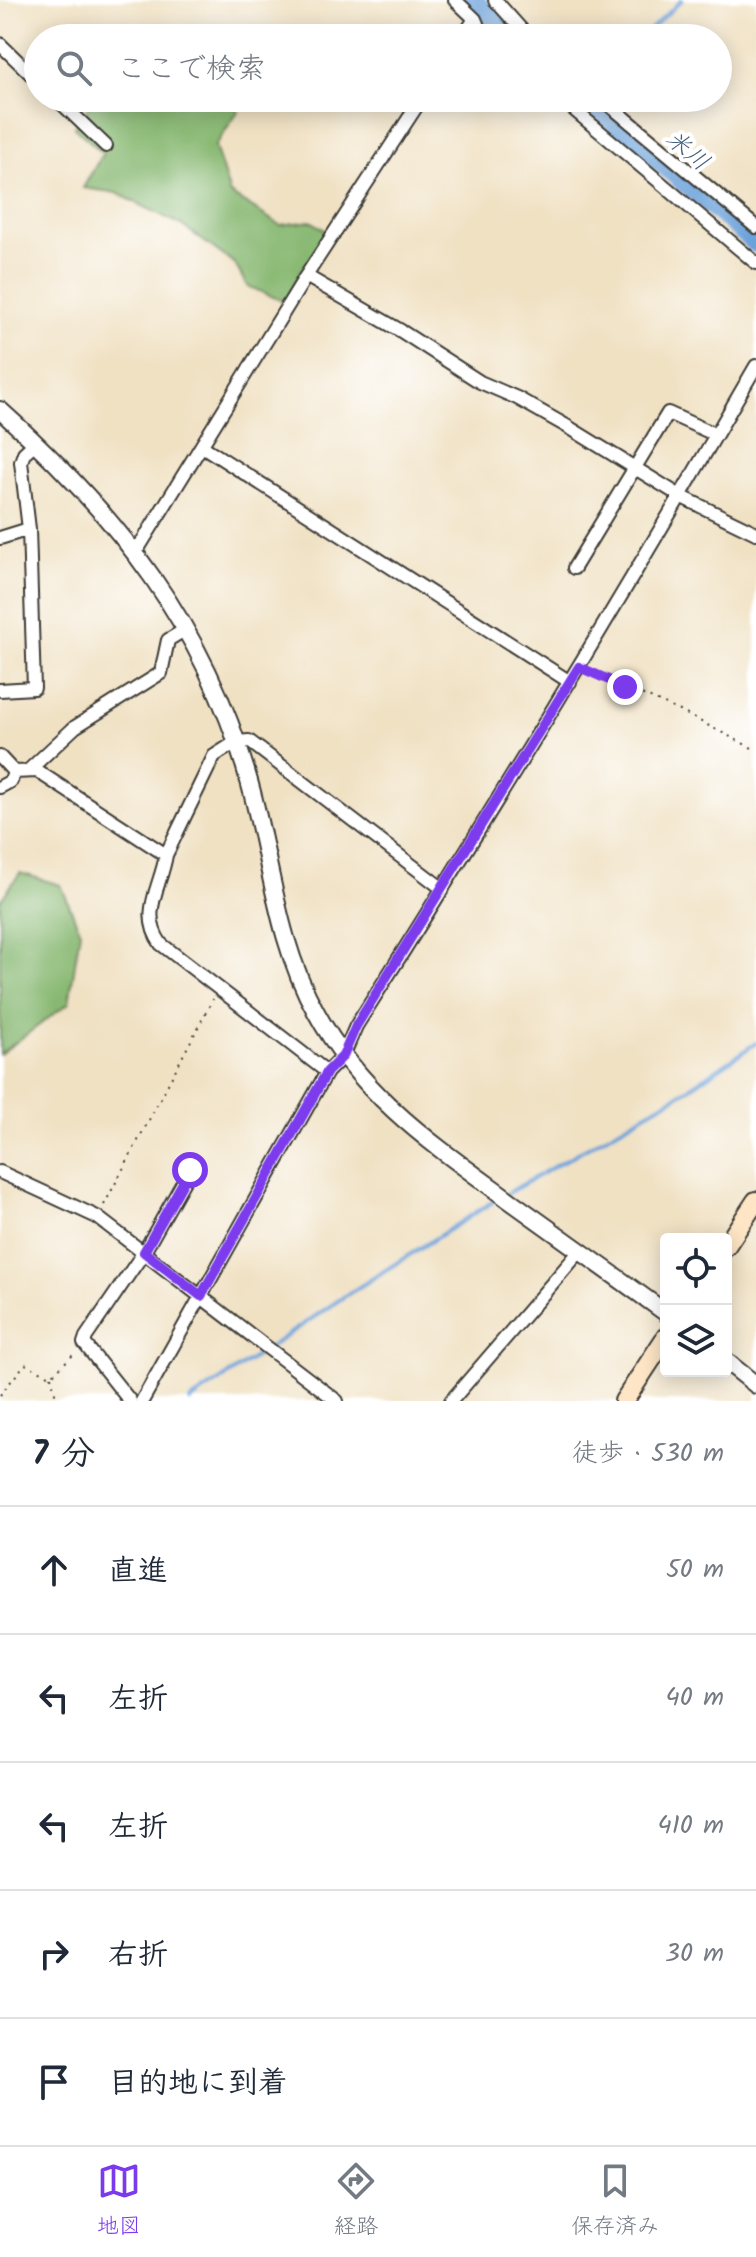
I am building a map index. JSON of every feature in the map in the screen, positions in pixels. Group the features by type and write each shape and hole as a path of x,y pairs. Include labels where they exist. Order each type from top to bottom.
{"main road":[{"path":"732,1237 756,1201"},
{"path":"624,1401 660,1346"}],"street":[{"path":"455,0 477,24"},
{"path":"495,0 516,24"},
{"path":"472,24 475,19"},
{"path":"0,44 24,67"},
{"path":"71,112 106,146"},
{"path":"136,552 306,276 413,112"},
{"path":"577,112 756,263"},
{"path":"618,112 756,227"},
{"path":"306,276 401,331 480,382 517,398 636,466 682,497 756,533"},
{"path":"142,1401 327,1072 343,1056 356,1026 570,682 682,497 756,366"},
{"path":"0,410 91,498 136,552 186,629 215,686 249,781 295,968 315,1012 343,1056 388,1107 458,1162 660,1309"},
{"path":"574,568 668,413 716,435"},
{"path":"0,690 34,688 29,529 21,462 24,453 36,442"},
{"path":"202,446 570,682"},
{"path":"0,538 29,529"},
{"path":"29,770 75,727 161,673 168,640 186,629"},
{"path":"327,1072 161,944 152,932 154,889 164,868 166,855 214,756 236,742 249,741 443,889"},
{"path":"0,757 14,772"},
{"path":"14,772 37,771 166,855"},
{"path":"0,787 11,781 14,772"},
{"path":"130,1401 84,1343 144,1252 190,1170"},
{"path":"0,1172 97,1217 337,1401"},
{"path":"451,1401 580,1251"},
{"path":"732,1366 756,1385"}],"path":[{"path":"579,667 680,711 756,750"},
{"path":"97,1217 219,987"},
{"path":"51,1376 84,1343"},
{"path":"0,1395 25,1364 51,1376"},
{"path":"51,1376 57,1401"}],"green space":[{"path":"85,112 238,112 215,146 230,194 280,225 311,221 325,230 322,244 303,267 285,302 247,286 235,264 183,226 117,193 83,188 103,153 74,127"},
{"path":"20,873 61,885 80,931 69,1003 0,1054 0,901"}],"waterway":[{"name":"米川","path":"470,0 498,24"},
{"path":"656,24 682,0"},
{"name":"米川","path":"603,112 756,242"},
{"path":"508,1193 682,1093 756,1043"},
{"path":"190,1401 345,1296 497,1199"}],"route":[{"path":"190,1170 144,1252 201,1296 327,1072 343,1056 356,1026 579,667 625,687"}]}
